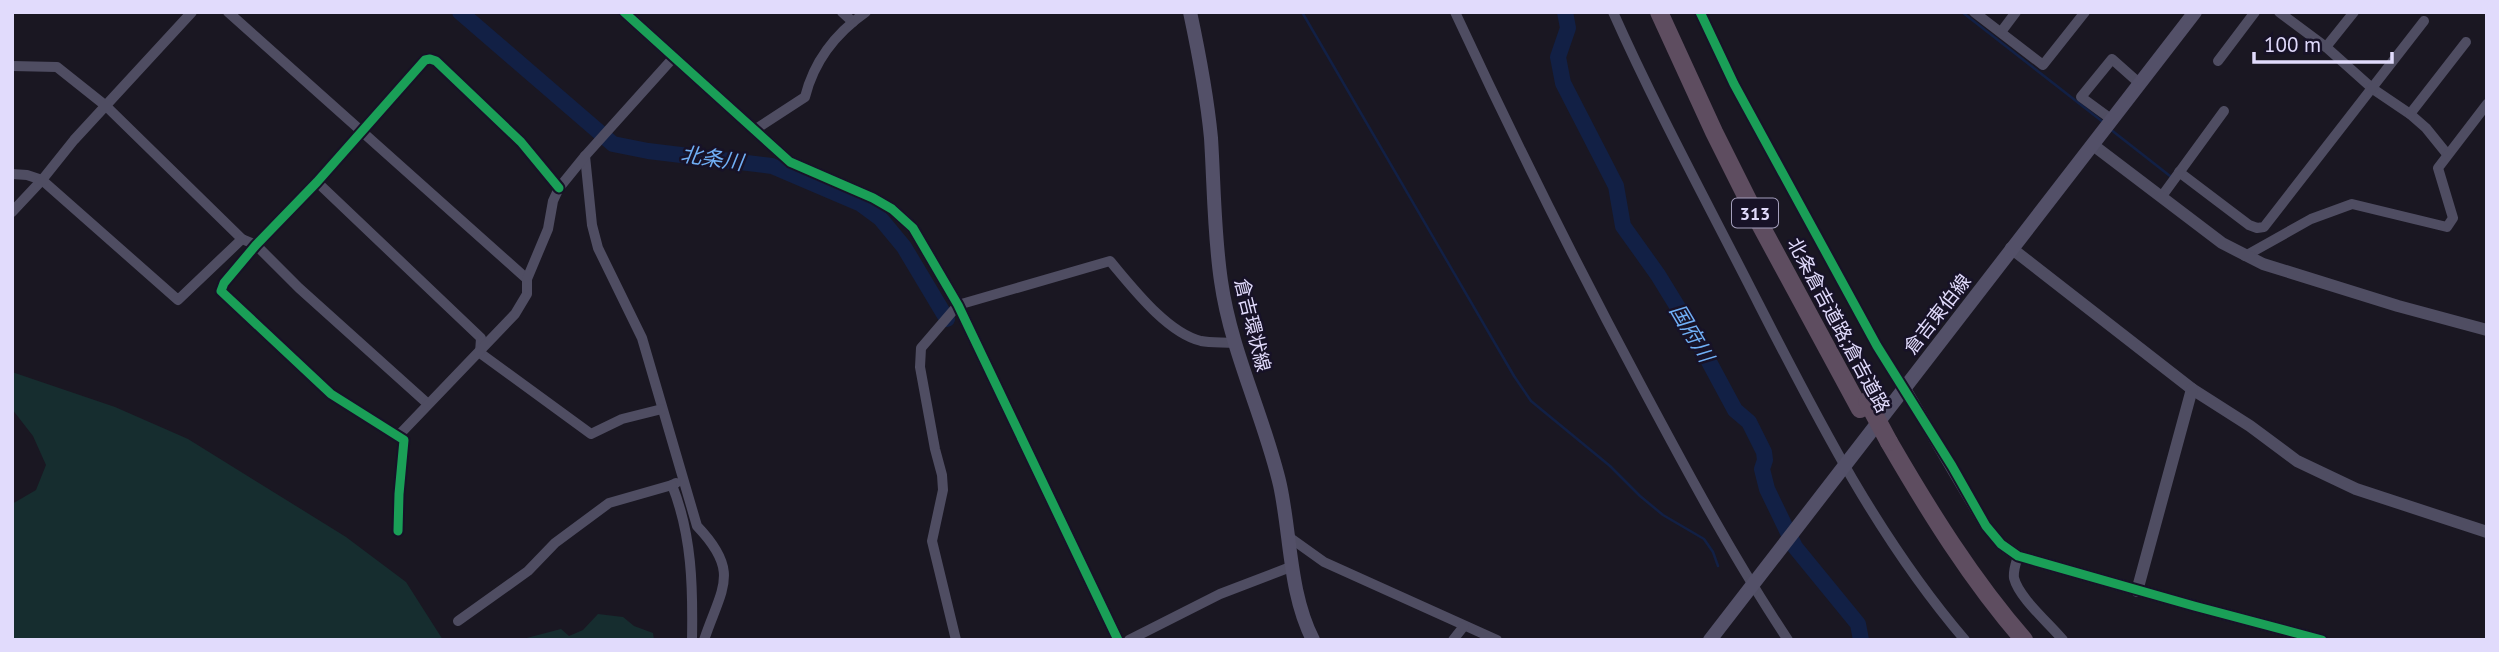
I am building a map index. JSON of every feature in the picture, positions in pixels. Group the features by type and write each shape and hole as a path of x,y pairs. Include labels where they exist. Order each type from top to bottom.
{"highway":[{"name":"北条倉吉道路;倉吉道路","path":"1659,12 1761,226 1955,565 2013,640"},
{"name":"北条倉吉道路;倉吉道路","path":"1670,12 1729,140 1863,405"},
{"name":"北条倉吉道路;倉吉道路","path":"1885,445 1962,560 1998,610 2024,640"}],"main road":[{"name":"倉吉環状線","path":"1190,12 1200,58 1210,134 1221,281 1234,343 1277,471 1302,613 1313,640"},
{"name":"倉吉東伯線","path":"1710,640 2195,12"}],"street":[{"path":"12,212 192,12"},
{"path":"228,12 527,279"},
{"path":"624,12 790,162 873,198 892,209 913,228 958,305 1118,640"},
{"path":"842,12 853,22"},
{"path":"756,129 805,97 811,75 826,51 866,12"},
{"path":"1455,12 1562,237 1717,528 1757,578 1762,601 1788,640"},
{"path":"1613,12 1803,391 1901,557 1965,640"},
{"path":"1700,12 1734,84 1877,346 1986,526 2001,544 2018,556 2322,640"},
{"path":"1974,12 2043,65 2085,12"},
{"path":"2001,32 2016,12"},
{"path":"2218,61 2255,12"},
{"path":"2279,12 2326,47 2373,89 2410,114 2426,128 2446,154"},
{"path":"2326,47 2354,12"},
{"path":"2179,172 2249,225 2264,227 2424,21"},
{"path":"2410,114 2466,42"},
{"path":"399,435 515,314 527,294 527,279 548,229 553,201 559,188 674,57"},
{"path":"2112,119 2081,97 2112,59 2139,83"},
{"path":"398,531 398,494 404,440 331,394 221,290 224,283 425,60 436,61 521,142 559,188"},
{"path":"12,66 57,66 106,106 242,239 256,245 299,288 428,404"},
{"path":"2245,256 2311,219 2352,204 2447,227 2453,218 2438,168 2446,154 2487,104"},
{"path":"2162,196 2224,111"},
{"path":"2093,145 2222,243 2245,256 2398,306 2487,330"},
{"path":"585,156 592,225 598,248 642,338 697,526 715,545 726,570 704,640"},
{"path":"12,174 42,180 178,300 242,239"},
{"path":"317,182 481,338 480,353"},
{"path":"2011,248 2192,390 2309,467 2356,489 2487,532"},
{"path":"956,640 932,541 943,490 942,475 934,449 920,367 921,348 958,305 1110,261 1139,296 1184,334 1201,341 1234,343"},
{"path":"480,353 591,435 622,419 662,409"},
{"path":"2137,590 2192,390"},
{"path":"458,621 528,571 555,543 609,503 683,480"},
{"path":"672,485 681,507 689,549 693,594 692,640"},
{"path":"1289,537 1324,562 1497,640"},
{"path":"2018,556 2014,578 2023,595 2063,640"},
{"path":"1129,640 1220,594 1293,566"},
{"path":"1453,640 1464,625"}],"green space":[{"path":"12,372 115,407 188,439 346,537 406,582 443,640 12,640 12,504 36,490 46,465 33,436 12,409"},
{"path":"598,614 623,617 634,626 653,633 654,640 519,640 561,629 569,636 583,630"}],"waterway":[{"name":"北条川","path":"460,12 613,144 648,151 772,166 861,204 880,218 904,247 947,319"},
{"path":"1302,12 1531,401 1610,466 1663,515 1704,539 1718,566"},
{"name":"国府川","path":"1565,12 1568,28 1558,57 1563,83 1616,186 1623,226 1658,275 1693,332 1735,410 1749,422 1764,452 1762,469 1767,489 1795,547 1858,624 1861,640"},
{"path":"1962,12 2103,122"},
{"path":"2110,129 2170,176"}],"cycle path":[{"path":"624,12 790,162 873,198 892,209 913,228 958,305 1118,640"},
{"path":"1700,12 1734,84 1877,346 1986,526 2001,544 2018,556 2322,640"},
{"path":"398,531 404,440 331,394 221,291 224,283 425,60 436,61 521,142 559,188"}]}
